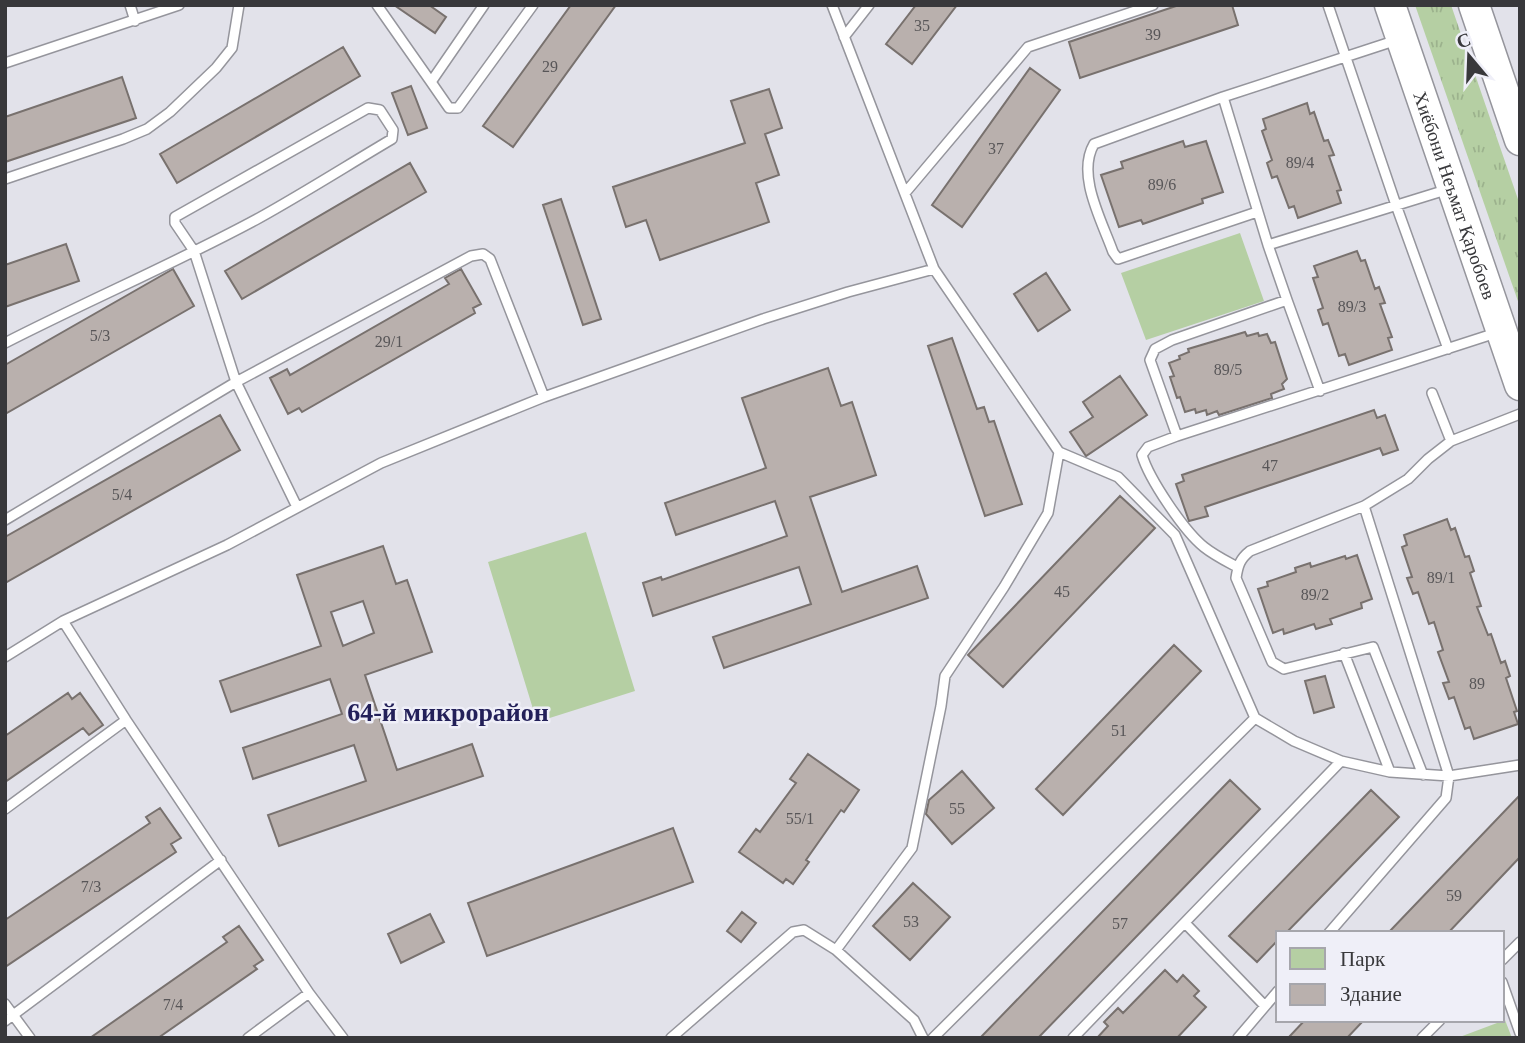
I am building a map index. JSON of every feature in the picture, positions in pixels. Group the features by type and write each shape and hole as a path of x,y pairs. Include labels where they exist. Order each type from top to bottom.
{"highway":[{"name":"Хиёбони Неъмат Қаробоев","path":"1390,5 1520,386"},
{"path":"1474,5 1520,140"}],"lane":[{"path":"130,5 135,21"},
{"path":"5,63 179,5"},
{"path":"5,179 123,139 147,129 170,112 216,68 232,48 239,5"},
{"path":"377,5 449,108 458,108 533,5"},
{"path":"432,82 484,5"},
{"path":"832,5 934,269 1059,452 1118,477 1175,535 1255,718 1294,741 1341,761 1390,772 1449,776 1520,765"},
{"path":"844,37 869,5"},
{"path":"905,192 1028,47 1153,5"},
{"path":"1328,5 1448,349"},
{"path":"1257,212 1118,259 1113,252 1090,187 1088,154 1094,144 1223,97 1401,39"},
{"path":"1223,97 1257,212 1320,391"},
{"path":"5,343 69,310 194,251 261,217 392,139 393,130 380,110 368,108 175,217 175,223 194,251 236,382 297,507"},
{"path":"1268,244 1452,188"},
{"path":"5,520 236,382 471,256 483,254 491,259 544,397"},
{"path":"5,657 63,621 227,545 381,463 544,397 763,318 934,269"},
{"path":"1177,436 1150,360 1155,349 1172,340 1287,300"},
{"path":"1237,567 1204,548 1188,531 1146,468 1142,455 1148,447 1500,332"},
{"path":"1432,393 1451,441"},
{"path":"1423,775 1375,649 1370,646 1284,669 1276,666 1236,578 1237,567 1250,551 1364,506 1408,479 1428,458 1451,441 1520,414"},
{"path":"836,950 912,848 945,676 1004,587 1048,513 1059,452"},
{"path":"1331,931 1446,797 1449,776 1364,506"},
{"path":"1175,535 1188,531"},
{"path":"63,621 309,993 344,1038"},
{"path":"1344,653 1390,772"},
{"path":"933,1038 1255,718"},
{"path":"5,809 126,720"},
{"path":"1073,1038 1341,761"},
{"path":"9,1018 221,860"},
{"path":"1186,924 1265,1006"},
{"path":"671,1038 793,932 804,930 836,950 914,1020 923,1038"},
{"path":"1504,958 1520,942"},
{"path":"1504,988 1520,1034"},
{"path":"248,1038 309,993"},
{"path":"1238,1038 1276,993"},
{"path":"5,1004 9,1018 30,1038"},
{"path":"1422,1038 1438,1022"}],"green space":[{"path":"1415,5 1451,5 1520,205 1520,307"},
{"path":"1240,233 1264,301 1146,340 1121,273"},
{"path":"586,532 635,691 537,722 488,562"},
{"path":"1504,1022 1512,1038 1457,1038"}],"building":[{"path":"394,5 429,5 446,17 435,33"},
{"path":"571,5 616,5 513,147 483,126"},
{"path":"916,5 957,5 912,64 886,44"},
{"path":"1179,5 1232,5 1238,25 1080,78 1069,42"},
{"path":"343,47 360,76 177,183 160,154"},
{"path":"1030,68 1060,90 962,227 932,205"},
{"path":"122,77 136,118 5,162 5,117"},
{"path":"411,86 427,128 408,135 392,93"},
{"path":"769,89 782,128 765,134 779,175 756,183 769,222 660,260 646,220 626,227 613,187 745,143 731,101"},
{"path":"1307,103 1310,114 1314,112 1324,141 1328,140 1334,155 1329,156 1341,190 1337,191 1341,203 1298,218 1294,206 1289,208 1277,176 1272,178 1267,163 1272,160 1262,131 1266,129 1263,119"},
{"path":"1183,141 1185,147 1206,141 1223,192 1202,199 1203,203 1143,224 1141,220 1119,227 1101,175 1123,168 1121,162"},
{"path":"410,163 426,192 242,299 225,271"},
{"path":"561,199 601,319 583,325 543,205"},
{"path":"66,244 79,281 5,307 5,265"},
{"path":"1357,251 1361,261 1365,260 1375,289 1379,287 1385,303 1380,304 1392,337 1388,338 1392,350 1349,365 1345,354 1339,356 1328,323 1323,325 1318,310 1323,308 1313,278 1318,277 1314,266"},
{"path":"173,269 194,306 5,414 5,365"},
{"path":"461,269 481,304 473,308 475,313 302,412 299,408 288,414 270,378 287,369 290,375 449,284 445,278"},
{"path":"1046,273 1070,310 1038,331 1014,294"},
{"path":"1245,332 1247,336 1267,334 1271,343 1275,342 1287,379 1282,384 1284,389 1271,394 1272,398 1219,415 1217,411 1207,415 1206,410 1196,413 1195,409 1185,412 1170,377 1174,376 1169,363 1180,359 1179,356 1189,352 1188,349"},
{"path":"952,338 977,409 984,407 989,422 994,421 1022,504 985,516 928,346"},
{"path":"828,368 841,406 852,402 876,475 810,497 842,592 917,566 928,598 724,668 713,637 811,604 799,567 653,616 643,583 661,577 662,580 787,536 775,501 676,535 665,503 766,468 742,398"},
{"path":"1120,376 1147,415 1086,456 1070,432 1093,417 1083,402"},
{"path":"1374,410 1377,418 1385,415 1398,450 1383,455 1380,448 1205,507 1208,516 1189,521 1176,484 1184,481 1182,475"},
{"path":"220,415 240,450 5,583 5,537"},
{"path":"1120,496 1155,528 1003,687 968,655"},
{"path":"1447,519 1451,530 1455,528 1465,557 1469,556 1474,571 1470,573 1481,606 1477,607 1488,635 1491,634 1501,663 1505,661 1510,676 1506,678 1517,711 1514,712 1518,724 1474,739 1470,727 1465,729 1454,697 1449,699 1443,683 1449,682 1438,652 1443,650 1434,622 1429,624 1418,592 1413,594 1407,578 1412,577 1402,547 1407,545 1404,535"},
{"path":"383,546 396,584 407,580 432,652 365,675 397,770 472,744 483,776 279,846 268,815 366,781 354,745 253,779 243,748 342,714 330,679 231,712 220,681 321,646 297,575","holes":["363,601 374,633 343,646 331,612"]},
{"path":"1357,555 1372,599 1361,603 1362,608 1330,619 1332,624 1316,629 1314,624 1284,634 1283,629 1273,633 1258,589 1268,586 1267,582 1296,572 1295,568 1310,563 1311,567"},
{"path":"1174,645 1201,671 1063,815 1036,789"},
{"path":"1325,676 1334,707 1314,713 1305,681"},
{"path":"68,693 72,699 80,693 103,725 89,735 83,728 5,782 5,736"},
{"path":"808,754 859,790 844,812 841,810 806,860 809,862 793,884 786,879 783,883 739,852 756,829 760,832 796,783 790,779"},
{"path":"962,771 994,808 952,844 926,814 929,800"},
{"path":"1230,780 1260,809 1038,1038 980,1038"},
{"path":"1371,790 1399,817 1288,931 1276,931 1276,942 1257,962 1229,936"},
{"path":"1520,795 1520,857 1450,931 1390,931"},
{"path":"160,808 181,838 171,844 176,852 5,967 5,920 150,823 146,817"},
{"path":"673,828 693,882 487,956 468,903"},
{"path":"913,883 950,917 910,960 873,926"},
{"path":"742,912 756,923 741,942 727,931"},
{"path":"430,914 444,942 401,963 388,934"},
{"path":"239,926 263,960 254,966 257,969 158,1038 90,1038 227,942 223,937"},
{"path":"1165,970 1177,982 1183,975 1199,991 1194,996 1206,1007 1177,1038 1097,1038 1108,1026 1104,1022 1118,1008 1123,1013"},
{"path":"1303,1022 1362,1022 1347,1038 1288,1038"}],"district":[{"name":"64-й микрорайон","path":"448,712"}]}
